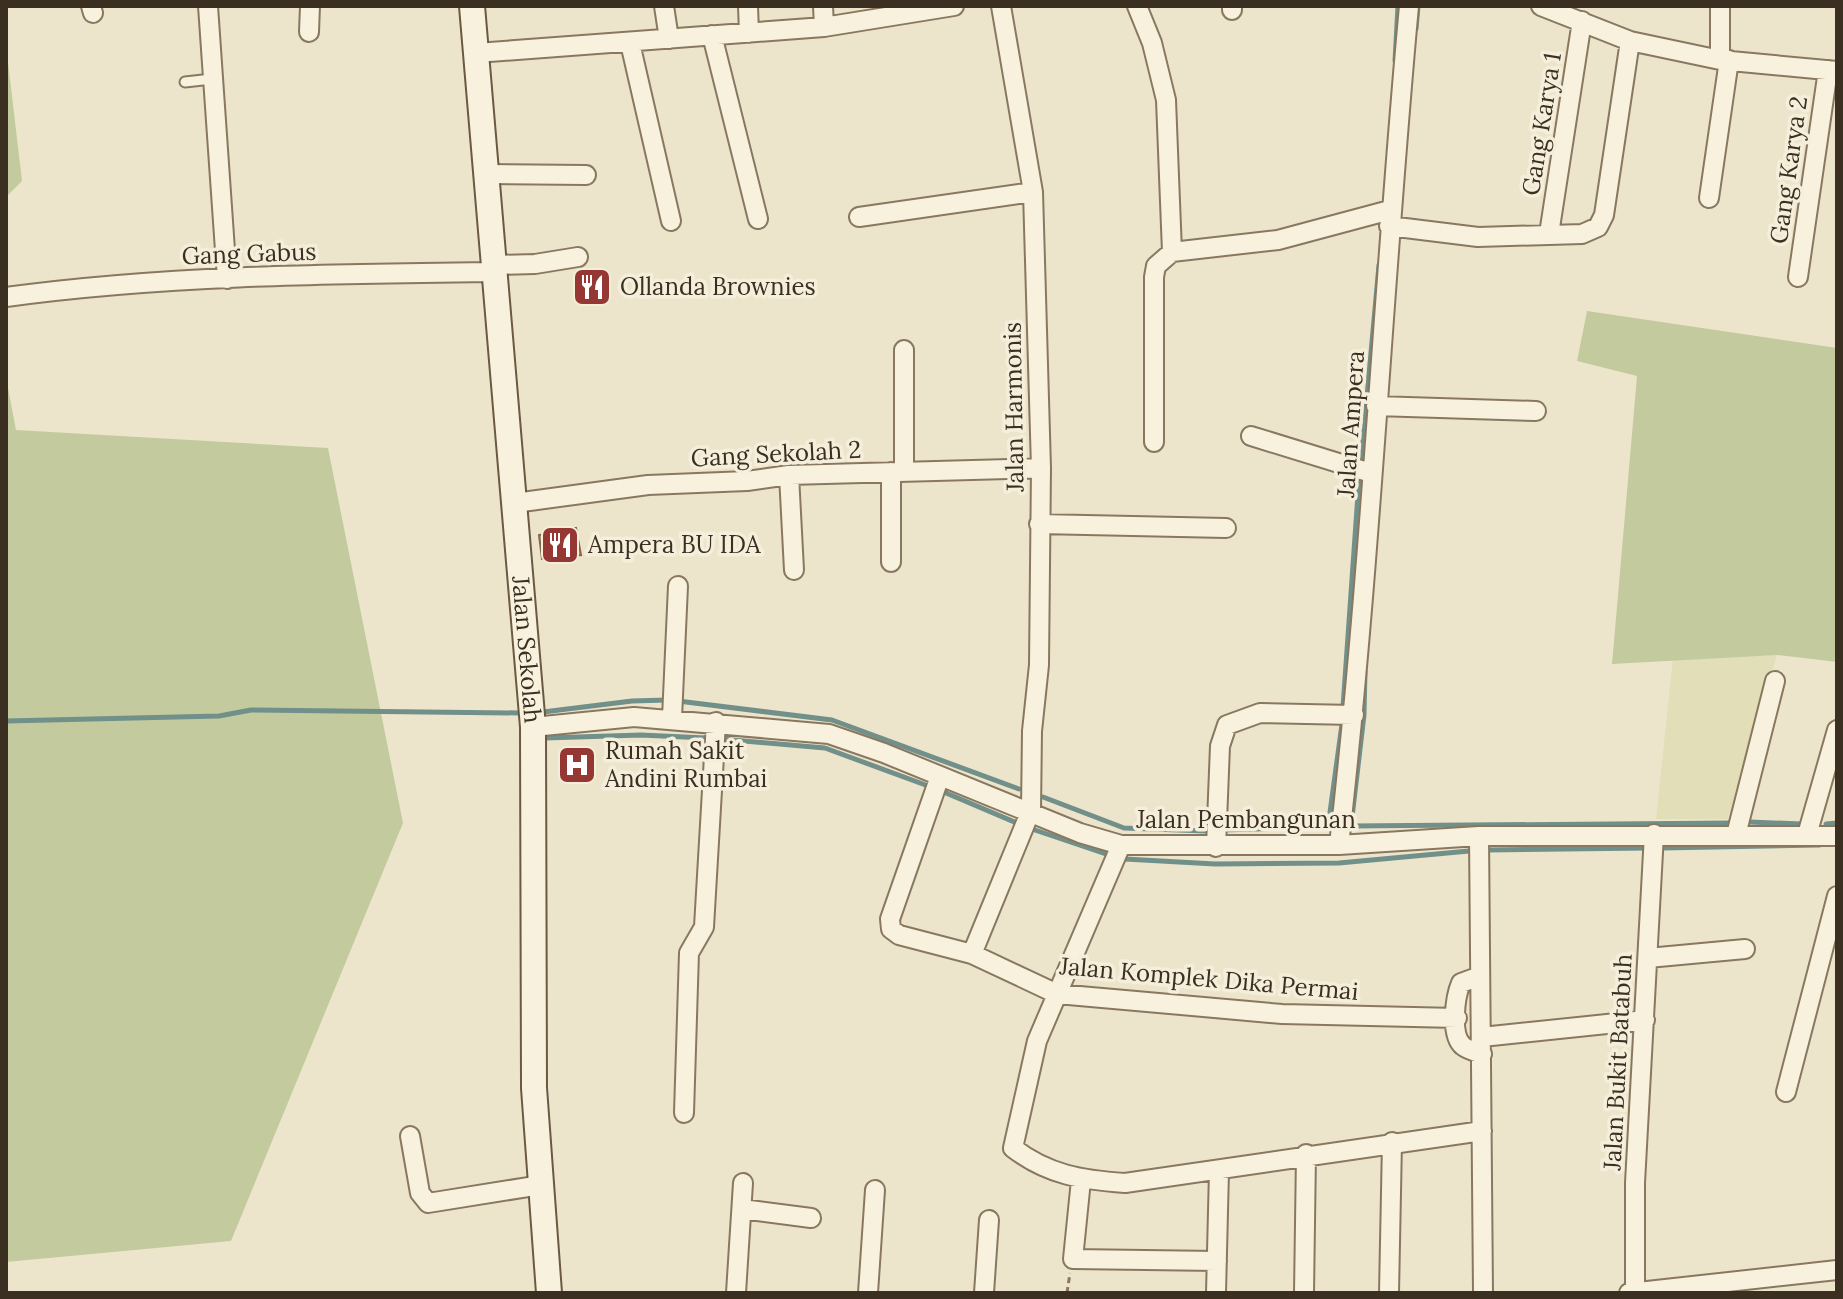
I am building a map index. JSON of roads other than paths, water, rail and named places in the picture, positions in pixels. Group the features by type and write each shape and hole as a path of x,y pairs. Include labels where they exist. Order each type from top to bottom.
{"street":[{"path":"208,6 227,279"},
{"path":"309,32 310,6"},
{"name":"Jalan Sekolah","path":"472,6 533,727 534,1088 549,1293"},
{"path":"664,6 669,39"},
{"path":"748,6 749,33"},
{"path":"823,6 824,27"},
{"path":"476,53 824,27 954,6"},
{"name":"Jalan Harmonis","path":"1001,6 1033,192 1041,468 1039,665 1032,731 1031,810"},
{"path":"1137,6 1152,43 1166,100 1172,252"},
{"name":"Jalan Ampera","path":"1339,845 1354,715 1389,218 1409,6"},
{"path":"1541,6 1630,41 1724,60 1832,71"},
{"path":"1709,198 1724,60 1720,6"},
{"name":"Gang Karya 1","path":"1549,234 1582,21"},
{"path":"712,35 758,219"},
{"path":"1154,442 1154,277 1156,266 1172,252 1278,240 1389,218 1478,237 1590,231 1598,227 1604,215 1630,41"},
{"path":"630,43 671,221"},
{"name":"Gang Karya 2","path":"1798,277 1832,71"},
{"path":"486,174 586,175"},
{"path":"859,217 1033,192"},
{"name":"Gang Gabus","path":"6,297 102,284 494,268 578,257"},
{"path":"891,562 904,350"},
{"path":"1376,406 1536,411"},
{"path":"1251,436 1371,473"},
{"name":"Gang Sekolah 2","path":"515,503 594,495 648,485 747,481 789,475 1041,468"},
{"path":"789,475 794,570"},
{"path":"1039,524 1226,528"},
{"path":"672,718 678,586"},
{"path":"1736,835 1775,681"},
{"path":"1216,847 1220,746 1227,725 1260,713 1354,715"},
{"name":"Jalan Pembangunan","path":"533,727 634,717 829,734 1031,810 1080,833 1121,845 1339,845 1479,836 1837,836"},
{"path":"684,1113 689,953 704,927 716,722"},
{"path":"1807,835 1837,730"},
{"name":"Jalan Komplek Dika Permai","path":"940,776 890,919 891,929 899,935 972,954 1057,994 1282,1014 1457,1018"},
{"path":"972,954 1031,810"},
{"name":"Jalan Bukit Batabuh","path":"1632,1293 1654,834"},
{"path":"1479,836 1483,1293"},
{"path":"1121,845 1037,1041 1013,1148 1048,1171 1081,1180 1125,1183 1219,1171 1306,1154 1482,1131"},
{"path":"1786,1092 1837,896"},
{"path":"1648,958 1745,949"},
{"path":"1480,976 1461,983 1456,996 1458,1039 1464,1046 1645,1020"},
{"path":"410,1136 420,1193 428,1203 541,1185"},
{"path":"1389,1293 1392,1142"},
{"path":"1304,1293 1306,1154"},
{"path":"1216,1293 1219,1171"},
{"path":"1081,1180 1073,1259 1217,1261"},
{"path":"736,1293 743,1183"},
{"path":"868,1293 875,1190"},
{"path":"742,1209 811,1218"},
{"path":"984,1293 989,1220"},
{"path":"1632,1293 1692,1290 1837,1270"}],"lane":[{"path":"185,82 212,79"}],"waterway":[{"path":"1395,61 1398,6"},
{"path":"1416,29 1418,6"},
{"path":"1361,463 1379,265"},
{"path":"1343,707 1359,480"},
{"path":"1365,671 1364,715 1351,826 1731,823"},
{"path":"543,712 667,700"},
{"path":"678,701 832,720 1019,789"},
{"path":"6,721 219,716 251,710 520,713 521,717"},
{"path":"1223,830 1328,827 1342,724"},
{"path":"545,738 641,735 706,738"},
{"path":"721,739 825,748 931,787"},
{"path":"939,790 1019,824"},
{"path":"1043,797 1124,828 1206,831"},
{"path":"1749,822 1801,824"},
{"path":"1826,824 1837,823"},
{"path":"1032,829 1106,854"},
{"path":"1662,848 1820,845"},
{"path":"1485,850 1648,848"},
{"path":"1125,859 1215,864 1339,863 1469,851"}],"place":[{"name":"Ollanda Brownies","path":"592,287"},
{"name":"Ampera BU IDA","path":"560,545"},
{"name":"Rumah Sakit Andini Rumbai","path":"577,765"}]}
